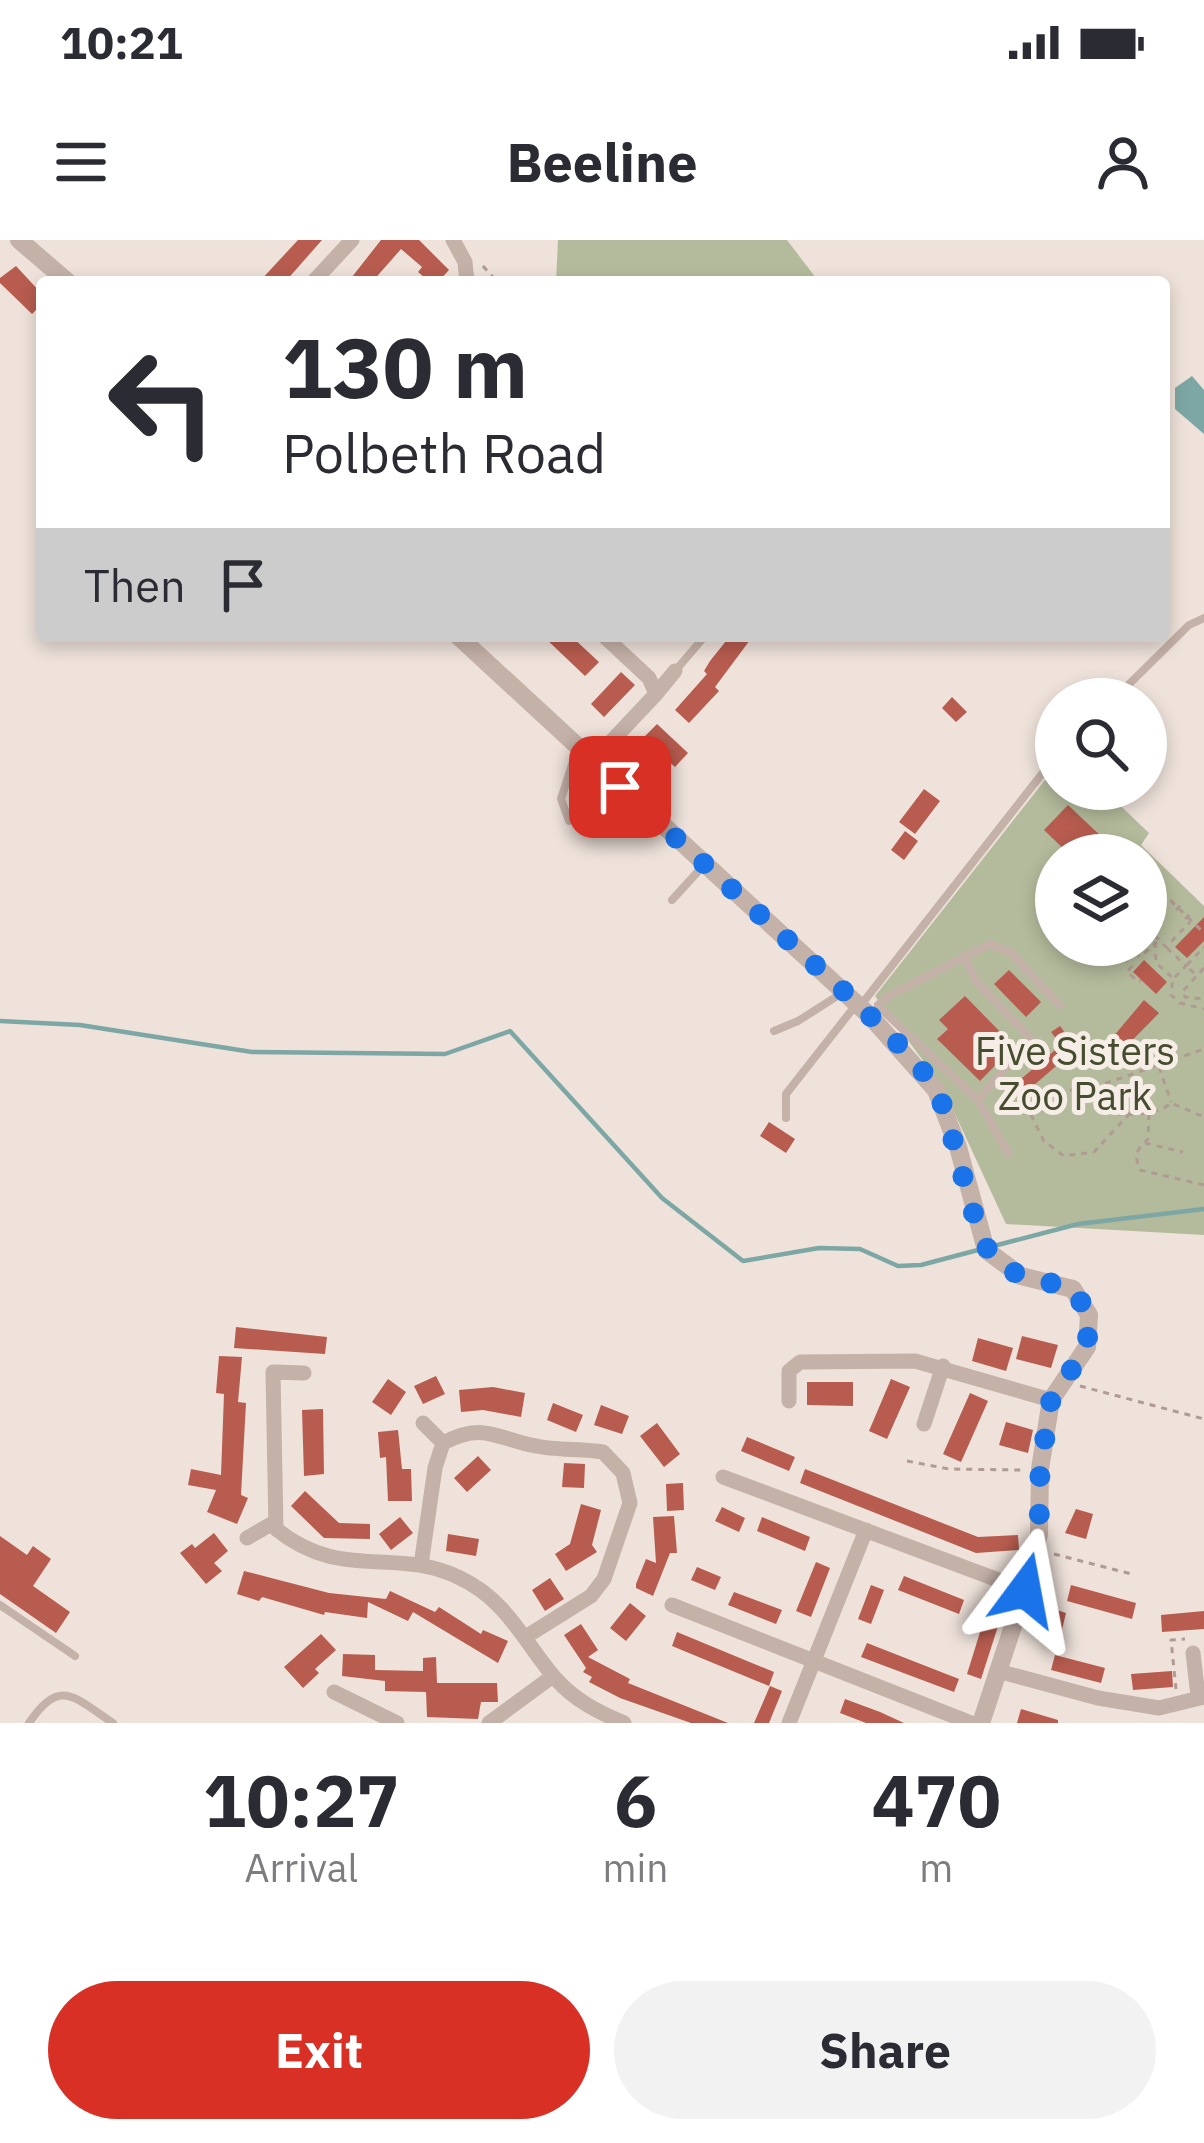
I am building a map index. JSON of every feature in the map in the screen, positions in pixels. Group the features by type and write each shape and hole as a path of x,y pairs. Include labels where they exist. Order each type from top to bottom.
{"street":[{"path":"19,240 61,276"},
{"path":"319,276 352,240"},
{"path":"453,240 466,276"},
{"path":"464,642 861,1005 936,1090 958,1147 986,1250 1021,1276 1073,1289 1089,1315 1087,1347 1056,1390 1040,1469 1039,1534 981,1723"},
{"path":"610,642 649,678 656,694"},
{"path":"585,754 617,736 675,671"},
{"path":"789,1401 789,1371 800,1362 915,1361 1056,1390"},
{"path":"924,1424 944,1366"},
{"path":"304,1373 273,1372 273,1523 291,1541 328,1560 421,1565 462,1578 507,1611 591,1717 624,1723"},
{"path":"423,1423 443,1443"},
{"path":"421,1565 443,1443 462,1433 488,1431 536,1447 603,1452 623,1473 630,1503 604,1579 591,1596 527,1636"},
{"path":"723,1477 1025,1590"},
{"path":"247,1538 273,1523"},
{"path":"789,1723 866,1530"},
{"path":"672,1605 971,1723"},
{"path":"998,1671 1162,1715 1201,1697 1193,1653"},
{"path":"489,1723 554,1676"},
{"path":"334,1692 368,1717 397,1723"}],"lane":[{"path":"1135,678 1189,625 1204,618"},
{"path":"675,671 700,642"},
{"path":"617,736 662,778"},
{"path":"569,821 561,799 585,754"},
{"path":"786,1118 786,1094 1035,783"},
{"path":"672,900 704,866"},
{"path":"774,1031 887,997 990,944 1000,947 1059,1005"},
{"path":"964,956 976,981 1031,1040 978,1100"},
{"path":"861,1005 978,1100 1008,1153"},
{"path":"0,1605 75,1656"},
{"path":"29,1723 42,1703 60,1694 71,1695 113,1723"}],"path":[{"path":"465,262 480,263 492,276"},
{"path":"1167,901 1204,933"},
{"path":"1176,910 1181,905"},
{"path":"1185,919 1190,914"},
{"path":"1167,946 1192,921"},
{"path":"1204,947 1173,978 1172,995 1180,1003 1204,1010"},
{"path":"1167,948 1195,975"},
{"path":"1131,966 1127,972 1137,977"},
{"path":"1154,966 1173,978"},
{"path":"1204,968 1182,992 1185,997 1204,999"},
{"path":"1130,1113 1094,1151 1064,1156 1044,1142 1027,1107 1204,1049"},
{"path":"1159,1067 1171,1103 1204,1117"},
{"path":"1082,1086 1094,1106 1130,1113 1165,1110 1171,1103"},
{"path":"1149,1113 1148,1139 1137,1149 1135,1159 1140,1170 1204,1185"},
{"path":"1143,1143 1184,1152"},
{"path":"1056,1390 1204,1419"},
{"path":"907,1461 985,1472 1040,1469"},
{"path":"1035,1550 1135,1575"}],"green space":[{"path":"558,240 787,240 814,276 556,276"},
{"name":"Five Sisters Zoo Park","path":"1035,793 1035,810 1125,810 1148,834 1035,834 1035,966 1167,966 1167,870 1204,906 1204,1235 1006,1224 942,1086 875,996"}],"water":[{"path":"1192,376 1204,390 1204,434 1175,409 1175,388"}],"building":[{"path":"298,240 322,240 290,276 265,276"},
{"path":"381,240 419,240 449,270 444,276 423,276 418,272 422,267 401,249 377,276 353,276"},
{"path":"16,266 36,288 32,314 0,283"},
{"path":"549,642 577,642 599,662 585,676"},
{"path":"725,642 749,642 715,687 719,691 689,723 675,710 707,674 710,661"},
{"path":"621,672 635,685 604,717 591,704"},
{"path":"952,697 967,712 956,722 942,708"},
{"path":"657,724 688,753 675,767 643,738"},
{"path":"924,789 940,801 915,834 899,822"},
{"path":"1063,810 1073,810 1099,834 1048,834 1044,830"},
{"path":"905,831 918,841 904,860 891,850"},
{"path":"1204,917 1204,941 1187,958 1175,947"},
{"path":"1138,966 1150,966 1167,982 1156,994 1133,972"},
{"path":"1009,970 1041,1002 1026,1017 994,984"},
{"path":"965,996 1014,1046 980,1081 937,1039 948,1029 939,1020"},
{"path":"1144,1000 1159,1013 1113,1060 1102,1050"},
{"path":"1060,1026 1086,1061 1077,1067 1069,1055 1019,1098 1014,1085 1061,1045 1051,1032"},
{"path":"769,1122 795,1139 786,1153 760,1136"},
{"path":"236,1327 327,1337 325,1354 234,1348"},
{"path":"1022,1336 1058,1345 1051,1368 1016,1359"},
{"path":"978,1338 1013,1348 1006,1371 972,1361"},
{"path":"219,1356 242,1357 238,1402 246,1403 241,1495 248,1498 237,1524 207,1512 216,1490 188,1485 191,1469 221,1475 224,1394 216,1393"},
{"path":"436,1376 445,1394 423,1404 414,1386"},
{"path":"388,1379 406,1392 391,1415 372,1402"},
{"path":"891,1379 910,1387 887,1439 869,1431"},
{"path":"807,1382 853,1382 853,1406 807,1405"},
{"path":"493,1387 525,1393 521,1417 483,1410 461,1412 459,1390"},
{"path":"970,1393 988,1401 961,1462 943,1454"},
{"path":"553,1403 583,1415 576,1432 547,1420"},
{"path":"601,1405 629,1416 622,1434 594,1425"},
{"path":"323,1409 324,1474 304,1476 302,1410"},
{"path":"1006,1422 1033,1430 1028,1453 999,1445"},
{"path":"657,1423 680,1454 664,1467 640,1436"},
{"path":"398,1430 402,1469 411,1469 412,1501 388,1501 386,1457 380,1458 378,1432"},
{"path":"747,1437 795,1457 789,1471 741,1451"},
{"path":"478,1456 491,1470 467,1492 454,1478"},
{"path":"564,1463 585,1464 584,1488 562,1487"},
{"path":"805,1469 978,1537 1018,1535 1019,1550 976,1553 800,1483"},
{"path":"683,1483 684,1510 667,1511 666,1484"},
{"path":"305,1491 339,1523 370,1524 370,1539 324,1538 291,1506"},
{"path":"581,1504 601,1510 592,1545 597,1552 566,1571 555,1554 570,1544"},
{"path":"722,1507 745,1518 739,1532 715,1521"},
{"path":"1076,1509 1093,1514 1086,1539 1065,1533"},
{"path":"674,1516 677,1553 670,1553 653,1596 636,1584 646,1559 656,1563 653,1517"},
{"path":"400,1517 413,1533 391,1550 379,1534"},
{"path":"762,1517 810,1537 805,1551 757,1531"},
{"path":"214,1533 228,1551 214,1563 222,1571 206,1584 180,1553"},
{"path":"448,1534 479,1539 476,1556 446,1551"},
{"path":"0,1536 27,1555 33,1546 51,1559 33,1586 70,1612 56,1633 0,1594"},
{"path":"816,1562 830,1568 811,1617 796,1611"},
{"path":"697,1567 721,1577 715,1590 691,1580"},
{"path":"244,1571 329,1593 386,1599 390,1591 435,1612 439,1607 481,1634 483,1630 508,1641 498,1663 413,1612 408,1621 368,1602 367,1618 324,1615 262,1597 259,1601 237,1594"},
{"path":"904,1576 964,1600 959,1614 898,1590"},
{"path":"550,1578 564,1599 545,1611 532,1590"},
{"path":"871,1585 884,1590 871,1624 858,1619"},
{"path":"1071,1585 1136,1603 1132,1619 1067,1601"},
{"path":"734,1592 782,1610 776,1624 728,1605"},
{"path":"630,1603 646,1616 626,1641 610,1628"},
{"path":"1054,1609 1066,1613 1059,1642 1044,1637"},
{"path":"1204,1611 1204,1629 1162,1632 1161,1615"},
{"path":"986,1613 1001,1617 981,1679 967,1674"},
{"path":"581,1624 598,1650 588,1657 630,1679 628,1683 728,1723 691,1723 589,1682 592,1677 583,1672 586,1668 564,1635"},
{"path":"677,1632 774,1672 769,1686 672,1646"},
{"path":"321,1634 336,1650 303,1688 284,1667"},
{"path":"867,1643 959,1679 954,1692 861,1657"},
{"path":"343,1654 375,1655 375,1670 423,1671 423,1658 436,1657 437,1683 497,1683 498,1702 481,1702 478,1719 427,1717 426,1692 385,1691 385,1681 342,1676"},
{"path":"1055,1655 1105,1668 1101,1683 1051,1670"},
{"path":"1172,1671 1173,1687 1133,1690 1131,1674"},
{"path":"770,1686 782,1691 769,1723 754,1723"},
{"path":"845,1699 904,1723 866,1723 840,1713"},
{"path":"1021,1709 1058,1720 1058,1723 1017,1723"}],"waterway":[{"path":"0,1021 80,1025 252,1052 445,1054 510,1031 662,1198 743,1261 819,1248 860,1249 898,1266 921,1265 978,1250"},
{"path":"990,1247 1078,1224 1204,1209"}],"route":[{"path":"620,787 896,1044 936,1090 958,1147 986,1250 1021,1276 1073,1289 1089,1315 1087,1347 1051,1400 1040,1469 1039,1534 1025,1590"}]}
